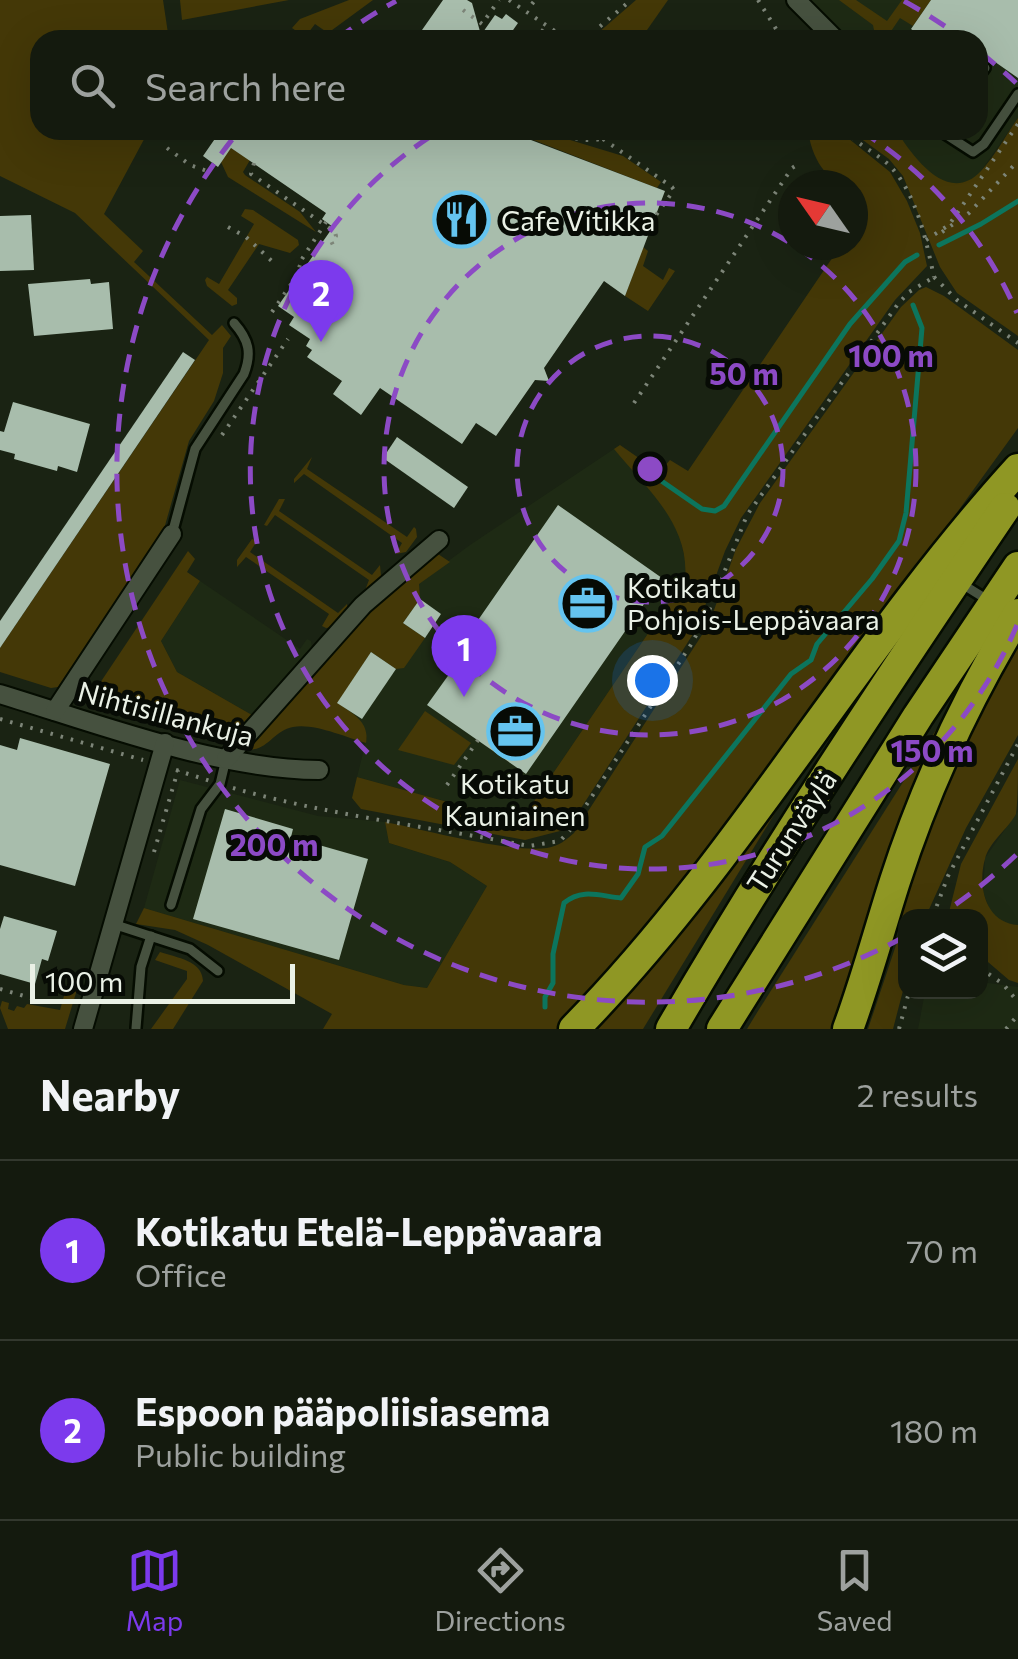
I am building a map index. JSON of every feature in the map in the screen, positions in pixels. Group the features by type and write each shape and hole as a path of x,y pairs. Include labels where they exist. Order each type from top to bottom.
{"highway":[{"path":"574,1029 665,925 873,646 1018,468"},
{"name":"Turunväylä","path":"671,1029 736,917 1018,488"},
{"name":"Turunväylä","path":"722,1029 918,716 1006,609 1018,567"},
{"path":"848,1029 895,881 1006,609"}],"street":[{"path":"796,0 826,30"},
{"path":"55,711 172,534"},
{"path":"226,758 364,605 439,540"},
{"name":"Nihtisillankuja","path":"0,694 274,770 319,770"},
{"path":"84,1029 165,742"}],"lane":[{"path":"988,138 1018,94"},
{"path":"955,140 973,152 987,140"},
{"path":"172,534 195,449 250,360 250,347 234,324"},
{"path":"956,580 1006,609"},
{"path":"171,905 201,809 220,784 226,758"},
{"path":"113,924 190,949 218,971"},
{"path":"136,1028 141,967 150,936"}],"path":[{"path":"482,30 499,0"},
{"path":"509,0 555,30"},
{"path":"596,30 631,0"},
{"path":"758,0 778,30"},
{"path":"463,10 482,24"},
{"path":"543,30 546,26"},
{"path":"926,240 949,225 1018,124"},
{"path":"608,140 674,190 654,218"},
{"path":"857,140 891,167 903,183 926,240 934,278 1018,344"},
{"path":"166,148 190,166 208,171"},
{"path":"926,240 969,213 1018,161"},
{"path":"634,403 792,168 800,163"},
{"path":"254,164 251,174 335,232 330,240 333,246"},
{"path":"272,312 326,222"},
{"path":"228,227 246,237 274,264"},
{"path":"0,720 292,804 529,846 560,840 700,628 746,515 898,304 909,292 934,278"},
{"path":"222,435 288,338"},
{"path":"447,784 478,740"},
{"path":"936,909 948,876 1018,744"},
{"path":"988,974 1018,1002"},
{"path":"0,990 38,1000"},
{"path":"899,1029 907,999"},
{"path":"1006,1029 1018,1016"}],"shaded area":[{"path":"0,0 163,0 168,30 30,30 30,140 144,140 104,214 143,251 134,262 212,335 222,325 231,336 223,348 223,373 214,401 189,441 164,529 58,687 51,688 0,672 0,648 209,340 75,213 0,176"},
{"path":"180,0 289,0 182,20"},
{"path":"349,0 373,0 332,30 315,24 310,30 295,30 292,28 300,19"},
{"path":"636,0 668,0 647,30 602,30"},
{"path":"805,0 1018,0 1018,118 944,224 893,140 988,140 988,30 824,30"},
{"path":"839,0 856,0 887,21 902,0 931,0 913,26 900,18 892,30 874,30 873,25"},
{"path":"1018,118 1018,336 957,293 940,267 903,176 889,159 863,140 903,140 932,174 956,183 981,171"},
{"path":"534,140 570,140 623,156 661,182 657,188"},
{"path":"810,140 850,140 890,172 920,233 927,266 895,300 741,518 697,628 574,819 560,831 525,840 361,809 352,798 357,777 520,822 685,579 685,559 673,524 614,449 620,445 659,472 670,460 688,471 831,260 868,260 868,170 821,167"},
{"path":"231,148 250,160 245,175 300,212 316,232 228,177 221,162"},
{"path":"245,209 253,210 298,240 299,245 290,253 259,244 228,290 237,298 237,304 232,306 205,280 207,277 219,284 254,224 241,216"},
{"path":"643,247 648,251 643,266 663,280 669,268 675,271 648,311 625,296"},
{"path":"926,287 1018,350 1018,428 663,909 558,1029 323,1029 332,1014 208,945 175,930 136,924 144,908 404,985 427,988 487,886 450,862 389,843 385,822 531,849 555,846 574,833 709,624 736,549 760,503 901,307"},
{"path":"620,445 677,525 686,563 685,579 520,822 357,777 367,737 288,713 397,599"},
{"path":"312,457 307,469 407,537 416,529 417,537 406,552 396,554 402,543 304,474 294,483"},
{"path":"279,499 285,499 279,511 372,575 380,565 381,576 364,593 369,580 275,515 264,525"},
{"path":"252,539 257,541 250,552 338,613 347,604 348,611 333,627 326,628 322,626 329,614 246,557 237,567 237,560"},
{"path":"188,551 195,559 187,572 200,581 161,641 177,672 252,715 218,740 88,701"},
{"path":"438,554 450,562 419,584 420,599 403,623 425,638 404,668 396,669 371,652 338,703 363,724 366,743 301,726 286,729 258,748 243,749 382,600"},
{"path":"200,581 300,649 307,639 311,641 312,649 252,715 177,672 161,641"},
{"path":"1018,636 1018,735 966,828 929,909 903,909 909,876 964,739"},
{"path":"425,711 471,743 454,765 398,750"},
{"path":"948,711 836,1029 747,1029 758,1011"},
{"path":"827,728 643,1029 589,1029"},
{"path":"1018,759 1016,814 987,853 982,881 991,911 1007,923 1018,925 1018,983 988,962 988,909 950,909 961,864"},
{"path":"180,780 318,816 385,822 389,843 450,862 487,886 427,988 404,985 144,908"},
{"path":"1018,811 1018,925 992,916 983,892 985,858"},
{"path":"898,936 901,999 893,1029 868,1029"},
{"path":"160,952 193,964 202,974 203,981 173,1029 151,1029 187,979 187,971 155,960"},
{"path":"69,978 79,983 65,1029 8,1029 0,1008 2,1001 14,1011 27,1004 60,1010"},
{"path":"988,983 1018,987 1018,1029 918,1029 924,999 988,999"}],"building":[{"path":"443,0 467,0 472,3 480,30 422,30"},
{"path":"931,0 1018,0 1018,78 988,57 988,30 911,29"},
{"path":"506,14 518,23 513,30 484,30 495,15 502,19"},
{"path":"214,140 531,140 665,191 625,296 604,281 544,368 549,381 535,380 496,436 476,423 462,444 380,388 361,415 333,394 342,381 307,357 312,350 306,346 310,339 289,325 294,317 278,306 333,227 322,219 326,213 231,148 218,167 203,156"},
{"path":"31,215 34,270 0,271 0,216"},
{"path":"90,279 91,284 109,282 113,329 34,336 28,284"},
{"path":"183,352 195,360 0,648 0,621"},
{"path":"13,402 90,424 77,472 58,466 57,471 14,459 15,454 0,450 0,431 4,432"},
{"path":"397,437 468,487 454,508 383,458"},
{"path":"558,505 662,578 526,774 427,705 450,673 445,670 467,636"},
{"path":"420,599 441,614 425,638 403,623"},
{"path":"371,652 396,669 362,719 337,703"},
{"path":"20,738 110,764 75,886 0,865 0,745 17,750"},
{"path":"225,809 293,829 291,837 368,859 339,960 193,919"},
{"path":"4,916 57,931 48,961 42,959 35,984 0,974 0,929"}],"waterway":[{"path":"939,245 1018,201"},
{"path":"637,464 702,509 715,511 724,506 850,324 905,262 917,255"},
{"path":"545,1007 545,997 553,983 553,954 564,903 584,894 621,898 638,874 645,847 662,836 791,674 811,660 817,644 899,541 906,513 922,328 913,305"}],"place":[{"name":"Cafe Vitikka","path":"462,220"},
{"name":"Espoon pääpoliisiasema","path":"321,342"},
{"name":"Kotikatu Pohjois-Leppävaara","path":"588,603"},
{"name":"Kotikatu Etelä-Leppävaara","path":"464,697"},
{"name":"Kotikatu Kauniainen","path":"515,732"}]}
